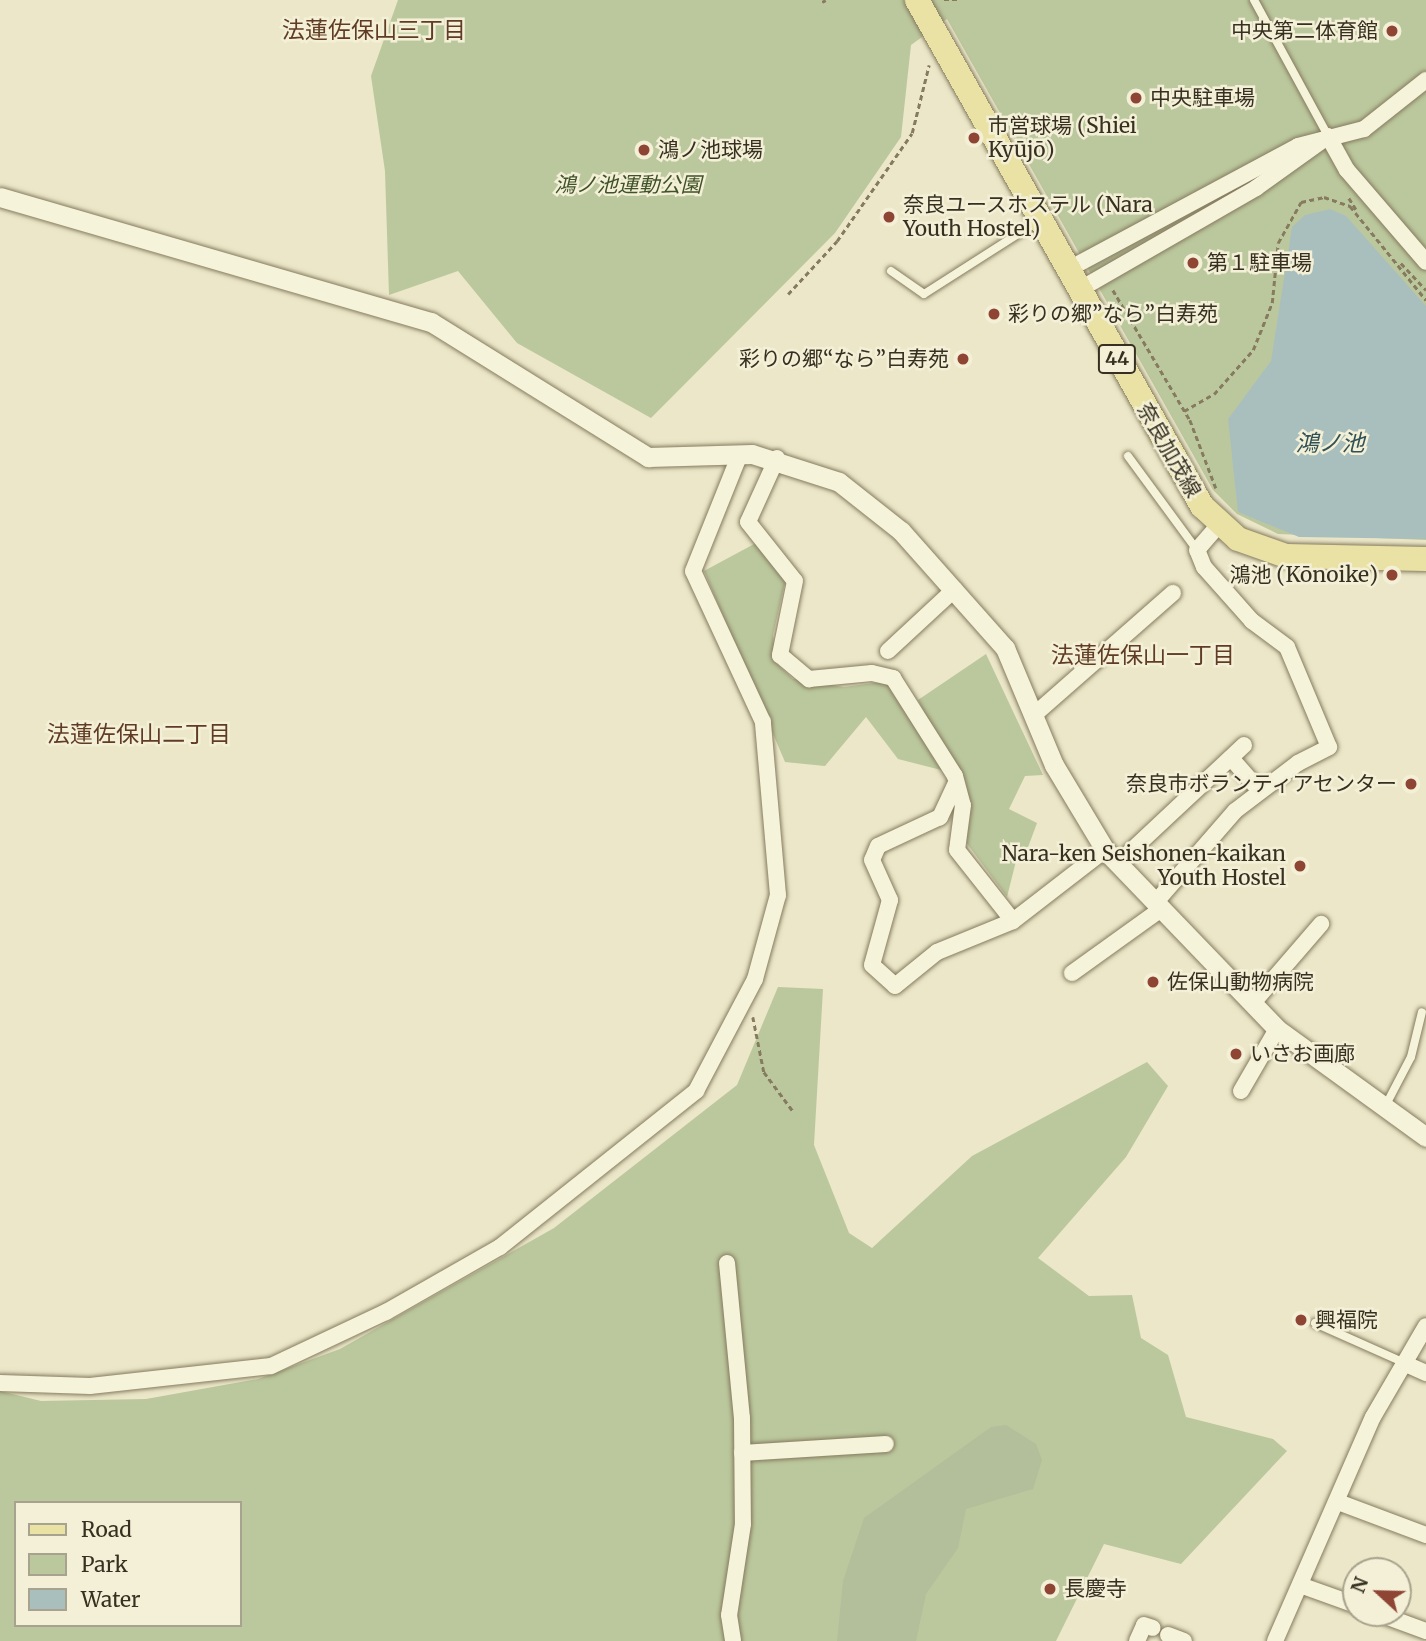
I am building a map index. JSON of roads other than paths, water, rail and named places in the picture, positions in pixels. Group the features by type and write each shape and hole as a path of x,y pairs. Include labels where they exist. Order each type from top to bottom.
{"main road":[{"name":"奈良加茂線","path":"917,0 1184,482 1253,547 1308,560 1426,559"}],"street":[{"path":"1071,281 1298,146 1328,136 1364,129 1426,80"},
{"path":"1328,136 1346,170 1426,261"},
{"path":"1071,281 1256,188 1328,136"},
{"path":"0,197 431,322 648,457 740,454 777,458 857,493 955,589 1005,648 1080,816 1111,857 1277,1029 1426,1137"},
{"path":"0,1383 90,1386 271,1366 386,1312 500,1247 696,1091 755,979 778,895 763,722 693,570 740,454"},
{"path":"777,458 748,522 795,581 780,655 809,679 872,673 893,678 956,783 963,805 957,850 1013,922"},
{"path":"1072,973 1158,906 1260,791 1329,747 1287,647 1217,584 1197,550 1218,513"},
{"path":"888,651 955,589"},
{"path":"1034,715 1173,593"},
{"path":"956,783 940,817 878,846 872,860 890,900 872,965 895,986 937,952 1013,922 1111,857 1244,745"},
{"path":"1231,758 1260,791"},
{"path":"1252,1004 1321,924"},
{"path":"1241,1091 1277,1029"},
{"path":"727,1263 742,1453 743,1524 729,1615 733,1641"},
{"path":"1275,1641 1373,1418 1408,1364 1426,1326"},
{"path":"1408,1364 1426,1373"},
{"path":"742,1453 886,1444"},
{"path":"1338,1502 1426,1535"},
{"path":"1300,1585 1342,1600"},
{"path":"1137,1641 1144,1625 1184,1641"}],"lane":[{"path":"1254,0 1328,136"},
{"path":"891,271 924,294 1038,222"},
{"path":"1128,456 1197,550"},
{"path":"1389,1099 1411,1057 1422,1012"},
{"path":"1315,1323 1408,1364"}],"water":[{"name":"鴻ノ池","path":"1330,209 1346,216 1426,306 1426,539 1299,537 1238,512 1228,419 1271,361 1292,227 1305,215"}],"place":[{"name":"中央第二体育館","path":"1392,31"},
{"name":"中央駐車場","path":"1136,98"},
{"name":"市営球場 (Shiei Kyūjō)","path":"974,138"},
{"name":"鴻ノ池球場","path":"644,150"},
{"name":"奈良ユースホステル (Nara Youth Hostel)","path":"889,217"},
{"name":"第１駐車場","path":"1193,263"},
{"name":"彩りの郷”なら”白寿苑","path":"994,314"},
{"name":"彩りの郷“なら”白寿苑","path":"963,359"},
{"name":"鴻池 (Kōnoike)","path":"1392,575"},
{"name":"奈良市ボランティアセンター","path":"1411,784"},
{"name":"Nara-ken Seishonen-kaikan Youth Hostel","path":"1300,866"},
{"name":"佐保山動物病院","path":"1153,982"},
{"name":"いさお画廊","path":"1236,1054"},
{"name":"興福院","path":"1301,1320"},
{"name":"長慶寺","path":"1050,1589"}],"district":[{"name":"法蓮佐保山三丁目","path":"374,30"},
{"name":"法蓮佐保山一丁目","path":"1143,655"},
{"name":"法蓮佐保山二丁目","path":"139,734"}],"park label":[{"name":"鴻ノ池運動公園","path":"628,185"}]}
